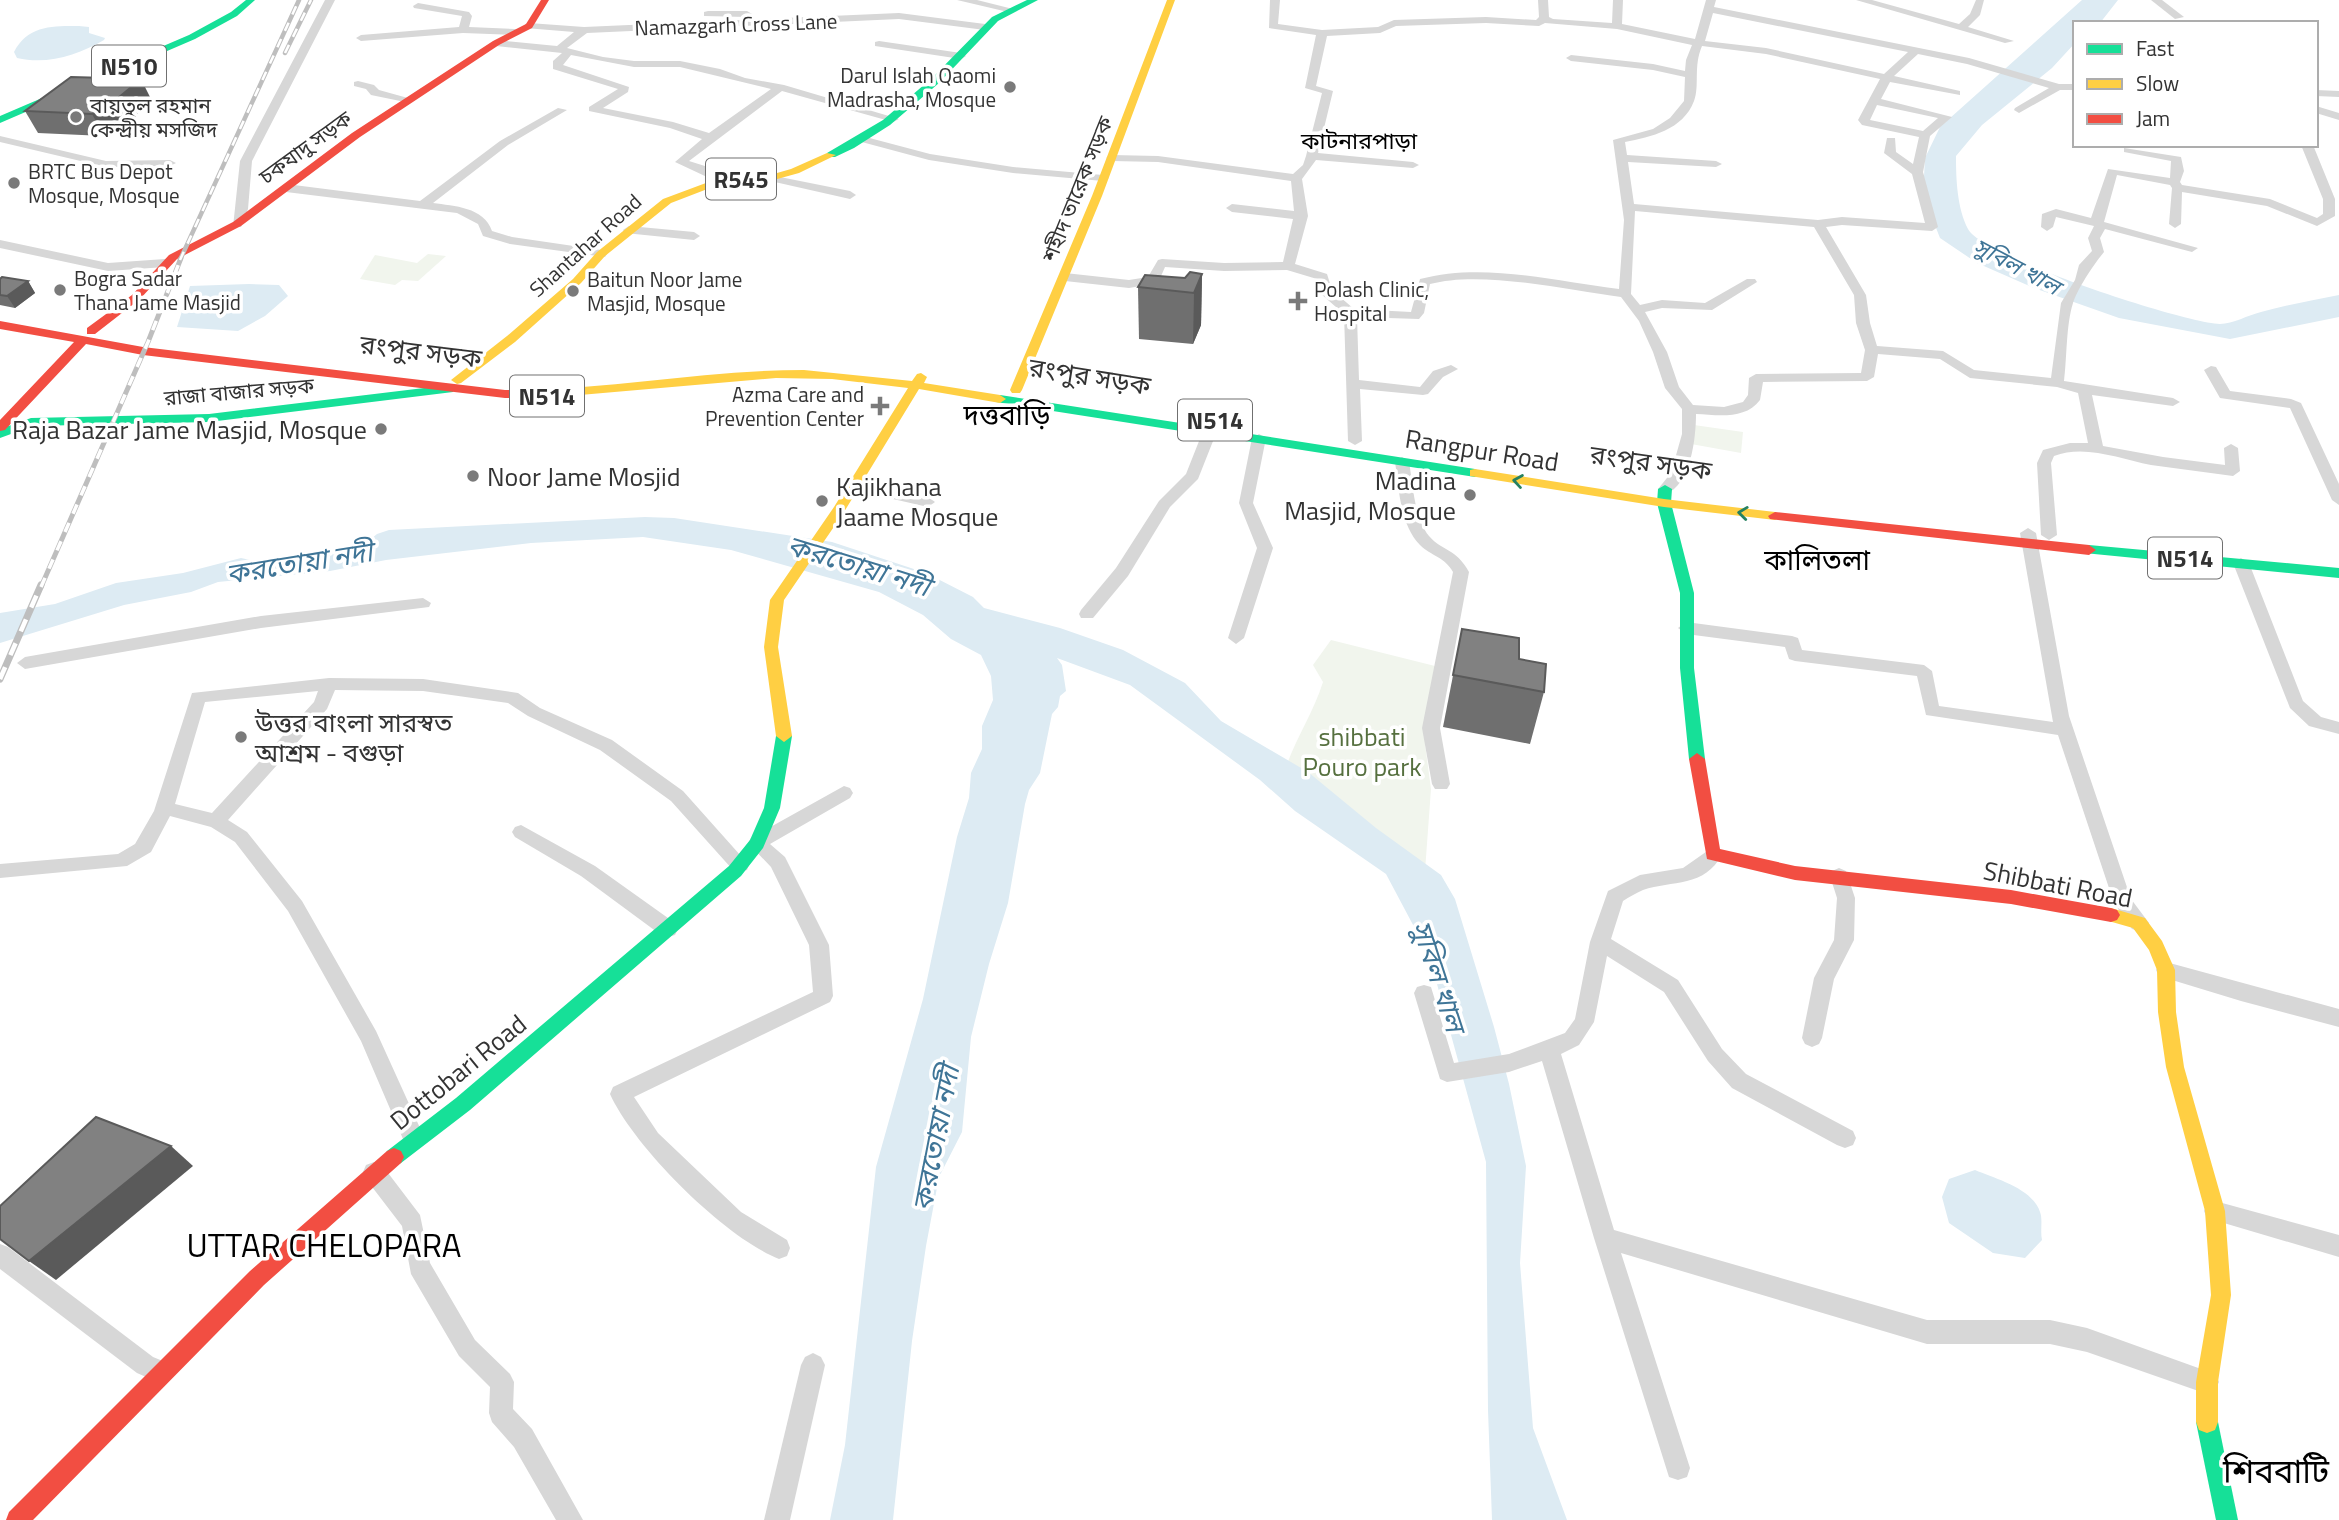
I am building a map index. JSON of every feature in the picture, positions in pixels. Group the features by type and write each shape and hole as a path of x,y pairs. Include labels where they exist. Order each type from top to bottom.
{"main road":[{"name":"N510","path":"0,112 176,39 208,22 238,0"},
{"name":"N510","path":"0,120 191,37 234,14 251,0"},
{"name":"চকযাদু সড়ক","path":"0,426 87,335 145,288 165,263 237,224 356,135 496,43 522,29 545,0"},
{"name":"Shantahar Road","path":"453,385 577,281 601,254 667,201 722,180 770,178 795,171 862,139 893,119 961,56 985,27 1007,9 1034,0"},
{"name":"শহীদ তারেক সড়ক","path":"1013,395 1065,277 1171,0"},
{"name":"রংপুর সড়ক","path":"0,315 87,335"},
{"name":"রংপুর সড়ক","path":"0,325 148,342 453,385 565,386 712,369 778,365 919,381 1355,441 1665,496 1874,517 2029,538 2339,573"},
{"path":"854,486 919,381"},
{"name":"রাজা বাজার সড়ক","path":"31,422 209,418 453,385"},
{"name":"Rangpur Road","path":"1013,395 1402,462 1665,496"},
{"path":"18,409 20,416 31,422"},
{"path":"0,435 31,422"},
{"name":"Dottobari Road","path":"17,1520 257,1278 374,1172 463,1104 740,865 757,843 772,808 784,743 771,647 777,600 854,486"},
{"path":"1665,496 1687,593 1687,668 1696,756 1713,853"},
{"name":"রংপুর সড়ক","path":"2029,538 2049,535 2339,559"},
{"name":"Shibbati Road","path":"1713,853 1795,873 2011,897 2116,916 2139,923 2156,946 2166,970 2167,1012 2175,1067 2215,1211 2221,1295 2207,1382 2206,1419 2227,1520"}],"street":[{"path":"237,224 244,203 241,180 246,161 330,0"},
{"path":"962,0 1007,9"},
{"path":"1275,0 1273,26 1322,33 1380,30 1394,23 1486,20 1539,23 1544,18 1543,0"},
{"path":"1617,26 1618,0"},
{"path":"1861,0 2009,41"},
{"path":"2156,0 2179,17"},
{"path":"1961,28 1975,15 1980,1"},
{"path":"407,12 419,3 465,14 467,16 463,30"},
{"path":"1625,294 1629,238 1619,140 1645,136 1674,120 1689,101 1691,60 1700,42 1710,4 1993,68 2058,87 2073,88"},
{"path":"708,14 751,15"},
{"name":"Namazgarh Cross Lane","path":"361,38 463,30 584,30 751,15 899,16 985,27"},
{"path":"1544,18 1561,23 1617,26 1675,40 1766,51 1956,93"},
{"path":"584,30 564,51 557,66 625,87 593,109 673,125 708,137"},
{"path":"1296,178 1308,166 1312,156 1328,91 1310,88 1322,33"},
{"path":"496,43 564,51 634,64 680,64 732,75 743,81 780,87 893,119"},
{"path":"879,44 961,56"},
{"path":"1916,50 1887,77 1864,120 1866,123 1925,135"},
{"path":"1571,58 1653,67 1690,75"},
{"path":"358,84 370,87 375,93 410,100"},
{"path":"722,180 704,169 681,162 708,137 780,87"},
{"path":"2019,110 2058,87"},
{"path":"2318,93 2339,94"},
{"path":"1627,207 1818,224 1842,221 1932,226 1917,172 1925,135 1946,117 1874,101"},
{"path":"421,206 504,143 562,110"},
{"path":"2318,111 2339,117"},
{"path":"0,139 106,164 170,163"},
{"path":"862,139 929,157 1013,170 1102,178"},
{"path":"1891,140 1888,150 1890,153 1917,172"},
{"path":"2057,383 2067,303 2081,280 2085,265 2098,252 2094,239 2100,223 2097,220 2112,171 2270,202 2321,222 2329,216 2329,199 2308,147"},
{"path":"2129,150 2177,159 2175,224"},
{"path":"1312,156 1413,165"},
{"path":"1112,158 1158,159 1296,178"},
{"path":"1621,158 1716,164"},
{"path":"770,178 850,195"},
{"path":"1288,266 1301,216 1302,202 1296,178"},
{"path":"285,188 460,210 483,222 486,233 510,240 601,254"},
{"path":"1232,208 1301,216"},
{"path":"2047,227 2048,214 2051,213 2192,248"},
{"path":"1689,409 1736,410 1748,406 1755,397 1756,378 1867,377 1872,350 1863,323 1860,295 1818,224"},
{"path":"629,230 694,236"},
{"path":"0,244 108,267 165,263"},
{"path":"1065,277 1129,284 1154,280 1162,263 1224,267 1288,266 1323,277 1326,290 1350,313 1352,321 1350,346 1355,441"},
{"path":"1350,313 1414,316 1424,282 1432,278 1471,276 1625,294 1638,309 1660,352 1672,388 1689,409 1689,434 1678,475 1668,483 1665,496"},
{"path":"1638,309 1662,304 1707,307 1751,282"},
{"path":"1872,350 1943,355 1970,374 2057,383 2084,390 2173,402"},
{"path":"1354,384 1423,391 1438,374 1451,369"},
{"path":"2211,370 2225,395 2291,403 2296,406 2339,500"},
{"path":"2084,390 2096,448"},
{"path":"1087,614 1122,572 1164,504 1193,476 1210,431"},
{"path":"1236,638 1265,548 1246,503 1259,438"},
{"path":"2049,535 2044,463 2048,453 2058,448 2096,448 2138,458 2233,471 2231,448"},
{"path":"1402,462 1415,523 1424,541 1455,558 1461,572 1431,728 1441,784"},
{"path":"854,486 929,502"},
{"path":"2029,538 2051,666 2066,730 2123,904 2139,923"},
{"path":"2241,563 2296,704 2306,717 2319,725 2339,728"},
{"path":"26,663 261,622 423,603"},
{"path":"1686,628 1792,642 1795,655 1924,671 1932,711 2066,730"},
{"path":"216,821 321,705 329,684"},
{"path":"0,871 120,861 138,853 147,843 163,808 198,697 329,684 423,685 512,697 534,712 606,745 677,796 740,865"},
{"path":"779,1248 733,1219 650,1140 620,1094 823,996 819,945 778,862 757,843 844,793"},
{"path":"163,808 216,821 241,836 295,906 369,1037 414,1139"},
{"path":"521,832 589,871 668,929"},
{"path":"1424,993 1447,1073 1509,1063 1573,1039 1584,1022 1601,942 1615,896 1640,883 1688,876 1713,853"},
{"path":"1812,1038 1824,978 1844,940 1846,898 1839,876"},
{"path":"1601,942 1671,986 1716,1055 1740,1081 1845,1138"},
{"path":"2166,970 2241,993 2339,1018"},
{"path":"1549,1050 1678,1468"},
{"path":"374,1172 412,1222 419,1266 467,1348 502,1382 501,1413 523,1438 570,1520"},
{"path":"2215,1211 2339,1246"},
{"path":"1605,1238 1927,1332 2050,1332 2087,1340 2207,1382"},
{"path":"0,1255 145,1365 162,1372"},
{"path":"777,1520 813,1366"}],"green space":[{"path":"428,254 446,256 418,281 402,280 395,285 360,279 375,255 417,263"},
{"path":"1694,425 1743,432 1741,453 1691,444"},
{"name":"shibbati Pouro park","path":"1331,640 1443,668 1425,744 1431,789 1425,871 1284,773 1323,682 1313,665"}],"water":[{"name":"সুবিল খাল","path":"2082,0 2118,0 2102,21 2073,21 2073,45 2052,68 1982,125 1956,156 1959,203 1968,229 1981,241 2008,256 2044,271 2128,301 2199,321 2225,324 2271,309 2339,295 2339,317 2230,339 2119,318 2034,288 1977,263 1940,238 1923,195 1925,158 1940,127"},
{"path":"51,27 89,27 89,33 105,38 104,40 73,54 51,59 17,58 14,52 26,37 34,32"},
{"path":"279,285 288,296 265,316 238,331 177,327 190,286"},
{"path":"645,517 674,518 832,542 926,573 973,597 984,608 1060,628 1123,650 1185,683 1221,721 1308,772 1376,828 1441,875 1455,899 1494,1027 1526,1166 1520,1263 1533,1428 1567,1520 1492,1520 1488,1410 1486,1162 1429,955 1386,874 1295,811 1260,780 1130,685 1057,658 1062,665 1066,691 1060,696 1058,707 1052,714 1040,773 1029,790 1025,804 1008,903 971,1037 962,1132 939,1177 912,1341 893,1520 830,1520 845,1445 876,1167 923,999 957,837 969,798 971,773 982,749 982,726 993,700 991,676 981,655 951,639 923,615 879,592 731,550 643,537 531,543 386,560 330,571 218,582 191,592 124,605 0,643 0,613 55,604 116,583 183,573 241,558 259,562 304,558 371,539 389,530"},
{"path":"1975,1170 2012,1185 2036,1204 2041,1215 2042,1240 2025,1258 1993,1253 1949,1223 1942,1197 1949,1179"}],"building":[{"path":"71,77 141,79 101,112 92,114 25,111"},
{"path":"1190,272 1202,274 1194,293 1138,287 1145,275 1185,278"},
{"path":"2,277 28,281 7,296 0,295"},
{"path":"1462,629 1519,638 1519,659 1546,664 1544,692 1453,675"},
{"path":"96,1117 171,1146 29,1261 0,1239 0,1206"}],"railway":[{"path":"180,260 299,0"},
{"path":"285,53 311,0"},
{"path":"41,587 148,342 181,258"},
{"path":"0,679 41,585"}],"traffic: fast":[{"path":"0,120 192,37 234,14 251,0"},
{"path":"831,155 869,135 920,95 995,19 1034,0"},
{"path":"0,434 31,422 209,418 449,389"},
{"path":"1000,399 1475,473"},
{"path":"1665,489 1664,503 1687,593 1687,668 1697,759"},
{"path":"2089,550 2339,573"},
{"path":"394,1157 463,1104 735,871 757,843 772,808 784,736"},
{"path":"2207,1422 2227,1520"}],"traffic: slow":[{"path":"1016,390 1097,196 1171,0"},
{"path":"457,380 511,339 577,281 601,254 667,201 722,180 770,178 795,171 831,155"},
{"path":"526,394 589,391 745,375 804,374 888,381 1000,399"},
{"path":"784,736 771,647 777,600 839,509 921,377"},
{"path":"1475,473 1664,503 1775,516"},
{"path":"2111,915 2139,923 2156,946 2166,970 2167,1012 2175,1067 2215,1211 2221,1295 2207,1382 2207,1422"}],"traffic: jam":[{"path":"91,331 136,297 173,257 237,224 356,135 496,43 529,26 545,0"},
{"path":"0,325 143,351 505,394 526,394"},
{"path":"0,427 83,340"},
{"path":"1775,516 2089,550"},
{"path":"1697,759 1713,854 1795,873 2011,897 2111,915"},
{"path":"17,1520 257,1278 394,1157"}],"place":[{"name":"Darul Islah Qaomi Madrasha, Mosque","path":"1010,87"},
{"name":"বায়তুল রহমান কেন্দ্রীয় মসজিদ","path":"76,117"},
{"name":"BRTC Bus Depot Mosque, Mosque","path":"14,183"},
{"name":"Bogra Sadar Thana Jame Masjid","path":"60,290"},
{"name":"Baitun Noor Jame Masjid, Mosque","path":"573,291"},
{"name":"Polash Clinic, Hospital","path":"1298,301"},
{"name":"Azma Care and Prevention Center","path":"880,406"},
{"name":"Raja Bazar Jame Masjid, Mosque","path":"381,429"},
{"name":"Noor Jame Mosjid","path":"473,476"},
{"name":"Madina Masjid, Mosque","path":"1470,495"},
{"name":"Kajikhana Jaame Mosque","path":"822,501"},
{"name":"উত্তর বাংলা সারস্বত আশ্রম - বগুড়া","path":"241,737"}],"district":[{"name":"কাটনারপাড়া","path":"1359,140"},
{"name":"দত্তবাড়ি","path":"1007,414"},
{"name":"কালিতলা","path":"1817,559"},
{"name":"UTTAR CHELOPARA","path":"324,1245"},
{"name":"শিববাটি","path":"2276,1471"}],"water label":[{"name":"করতোয়া নদী","path":"299,562"},
{"name":"করতোয়া নদী","path":"859,565"},
{"name":"করতোয়া নদী","path":"935,1138"}]}
